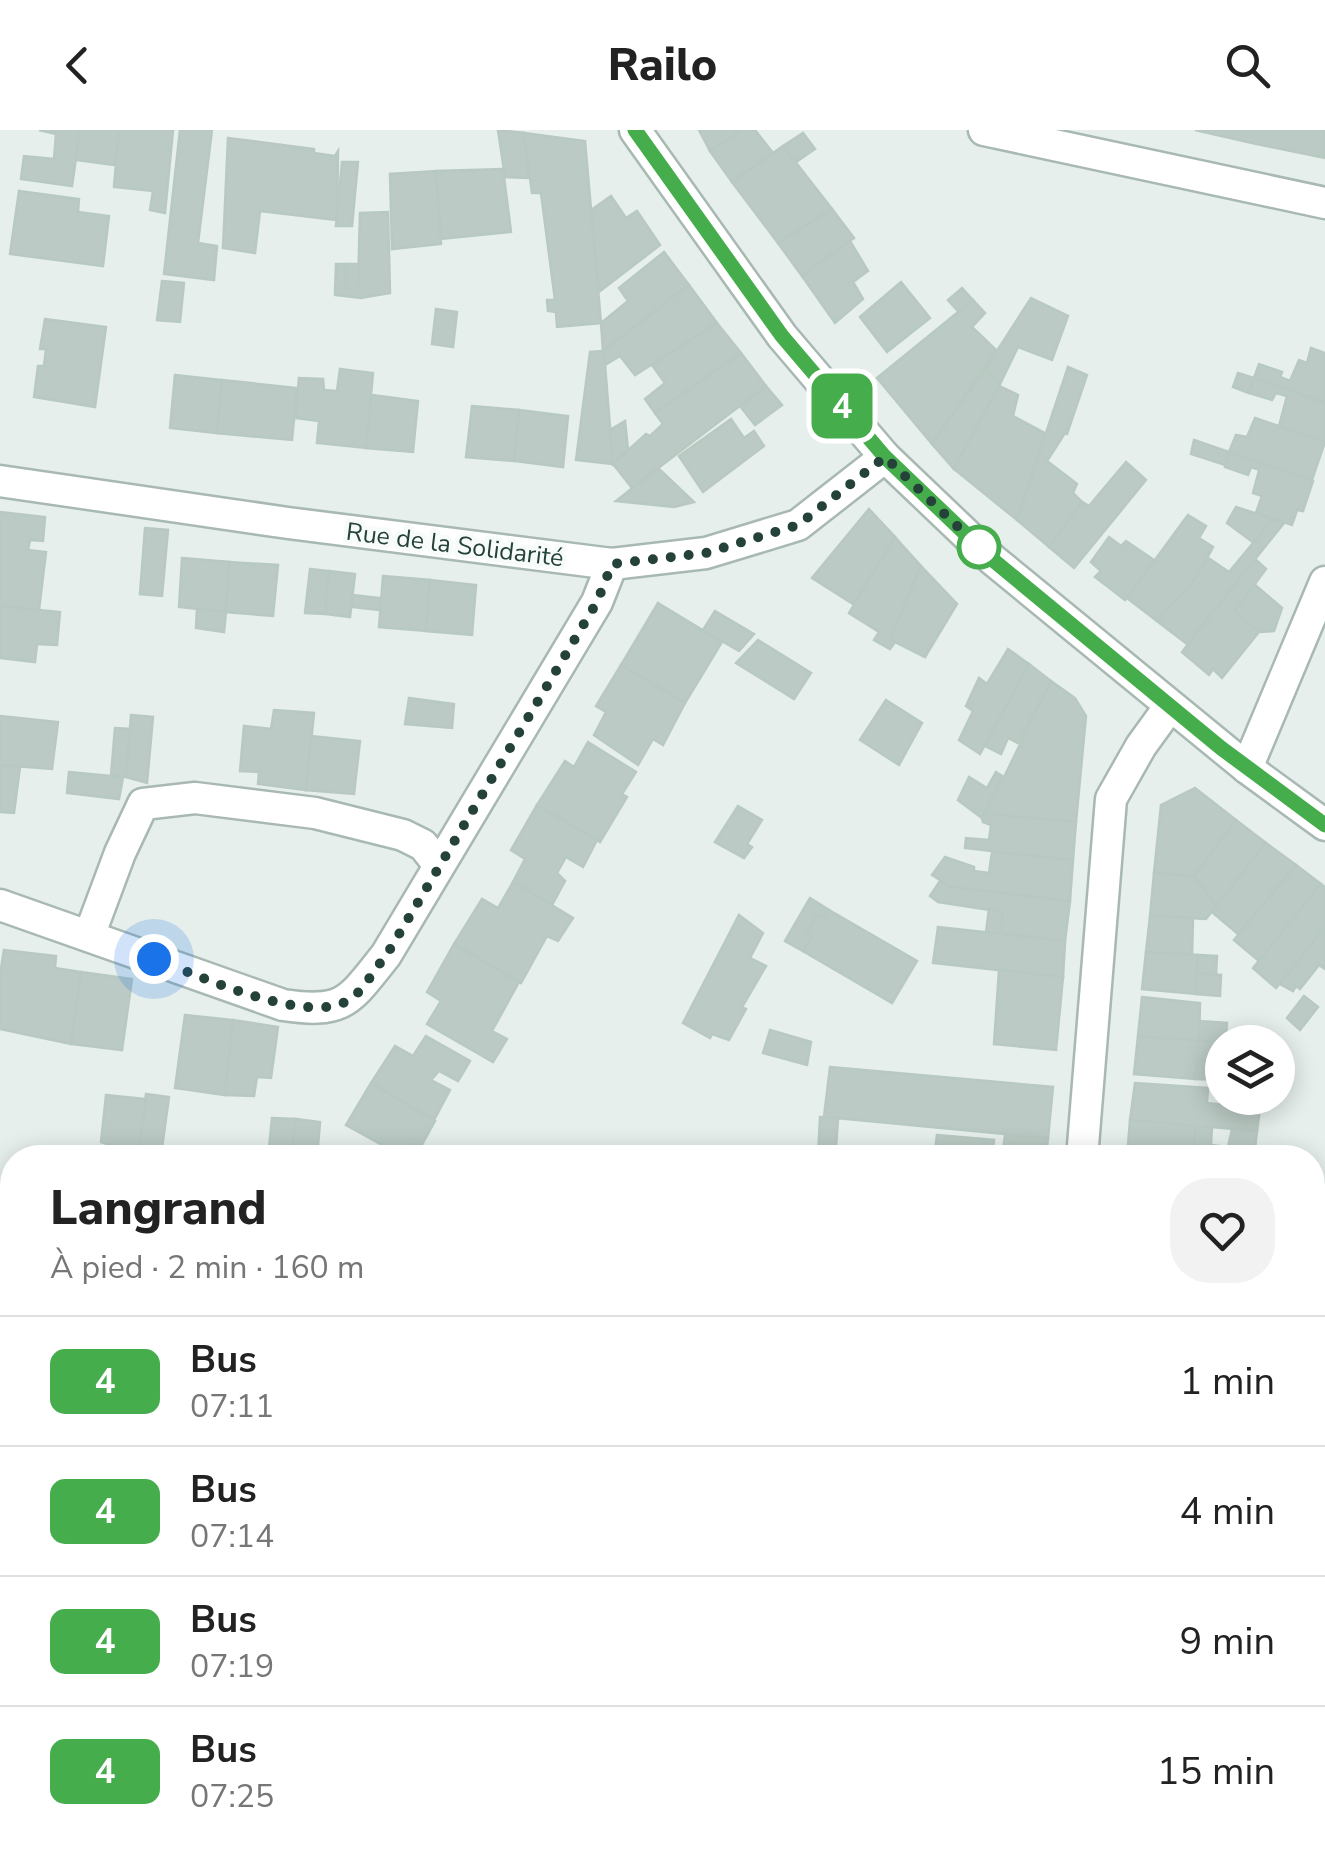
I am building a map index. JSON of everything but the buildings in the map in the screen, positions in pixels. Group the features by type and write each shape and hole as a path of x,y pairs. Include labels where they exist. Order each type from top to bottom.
{"street":[{"path":"635,130 782,336 885,457 968,538 1247,768 1325,825"},
{"path":"984,130 1325,204"},
{"name":"Rue de la Solidarité","path":"0,481 612,564 706,553 798,525 885,457"},
{"path":"0,905 283,1005 321,1010 352,998 386,956 597,602 612,564"},
{"path":"1247,768 1325,582"},
{"path":"1083,1145 1112,799 1141,746 1170,706"},
{"path":"88,936 143,804 195,798 315,813 403,835 423,845 438,864"}],"bus line":[{"name":"4","path":"635,130 782,336 885,457 993,560 1221,748 1325,825"}],"route":[{"path":"154,959 283,1005 321,1010 352,998 386,956 597,602 612,564 706,553 798,525 885,457 979,547"}]}
